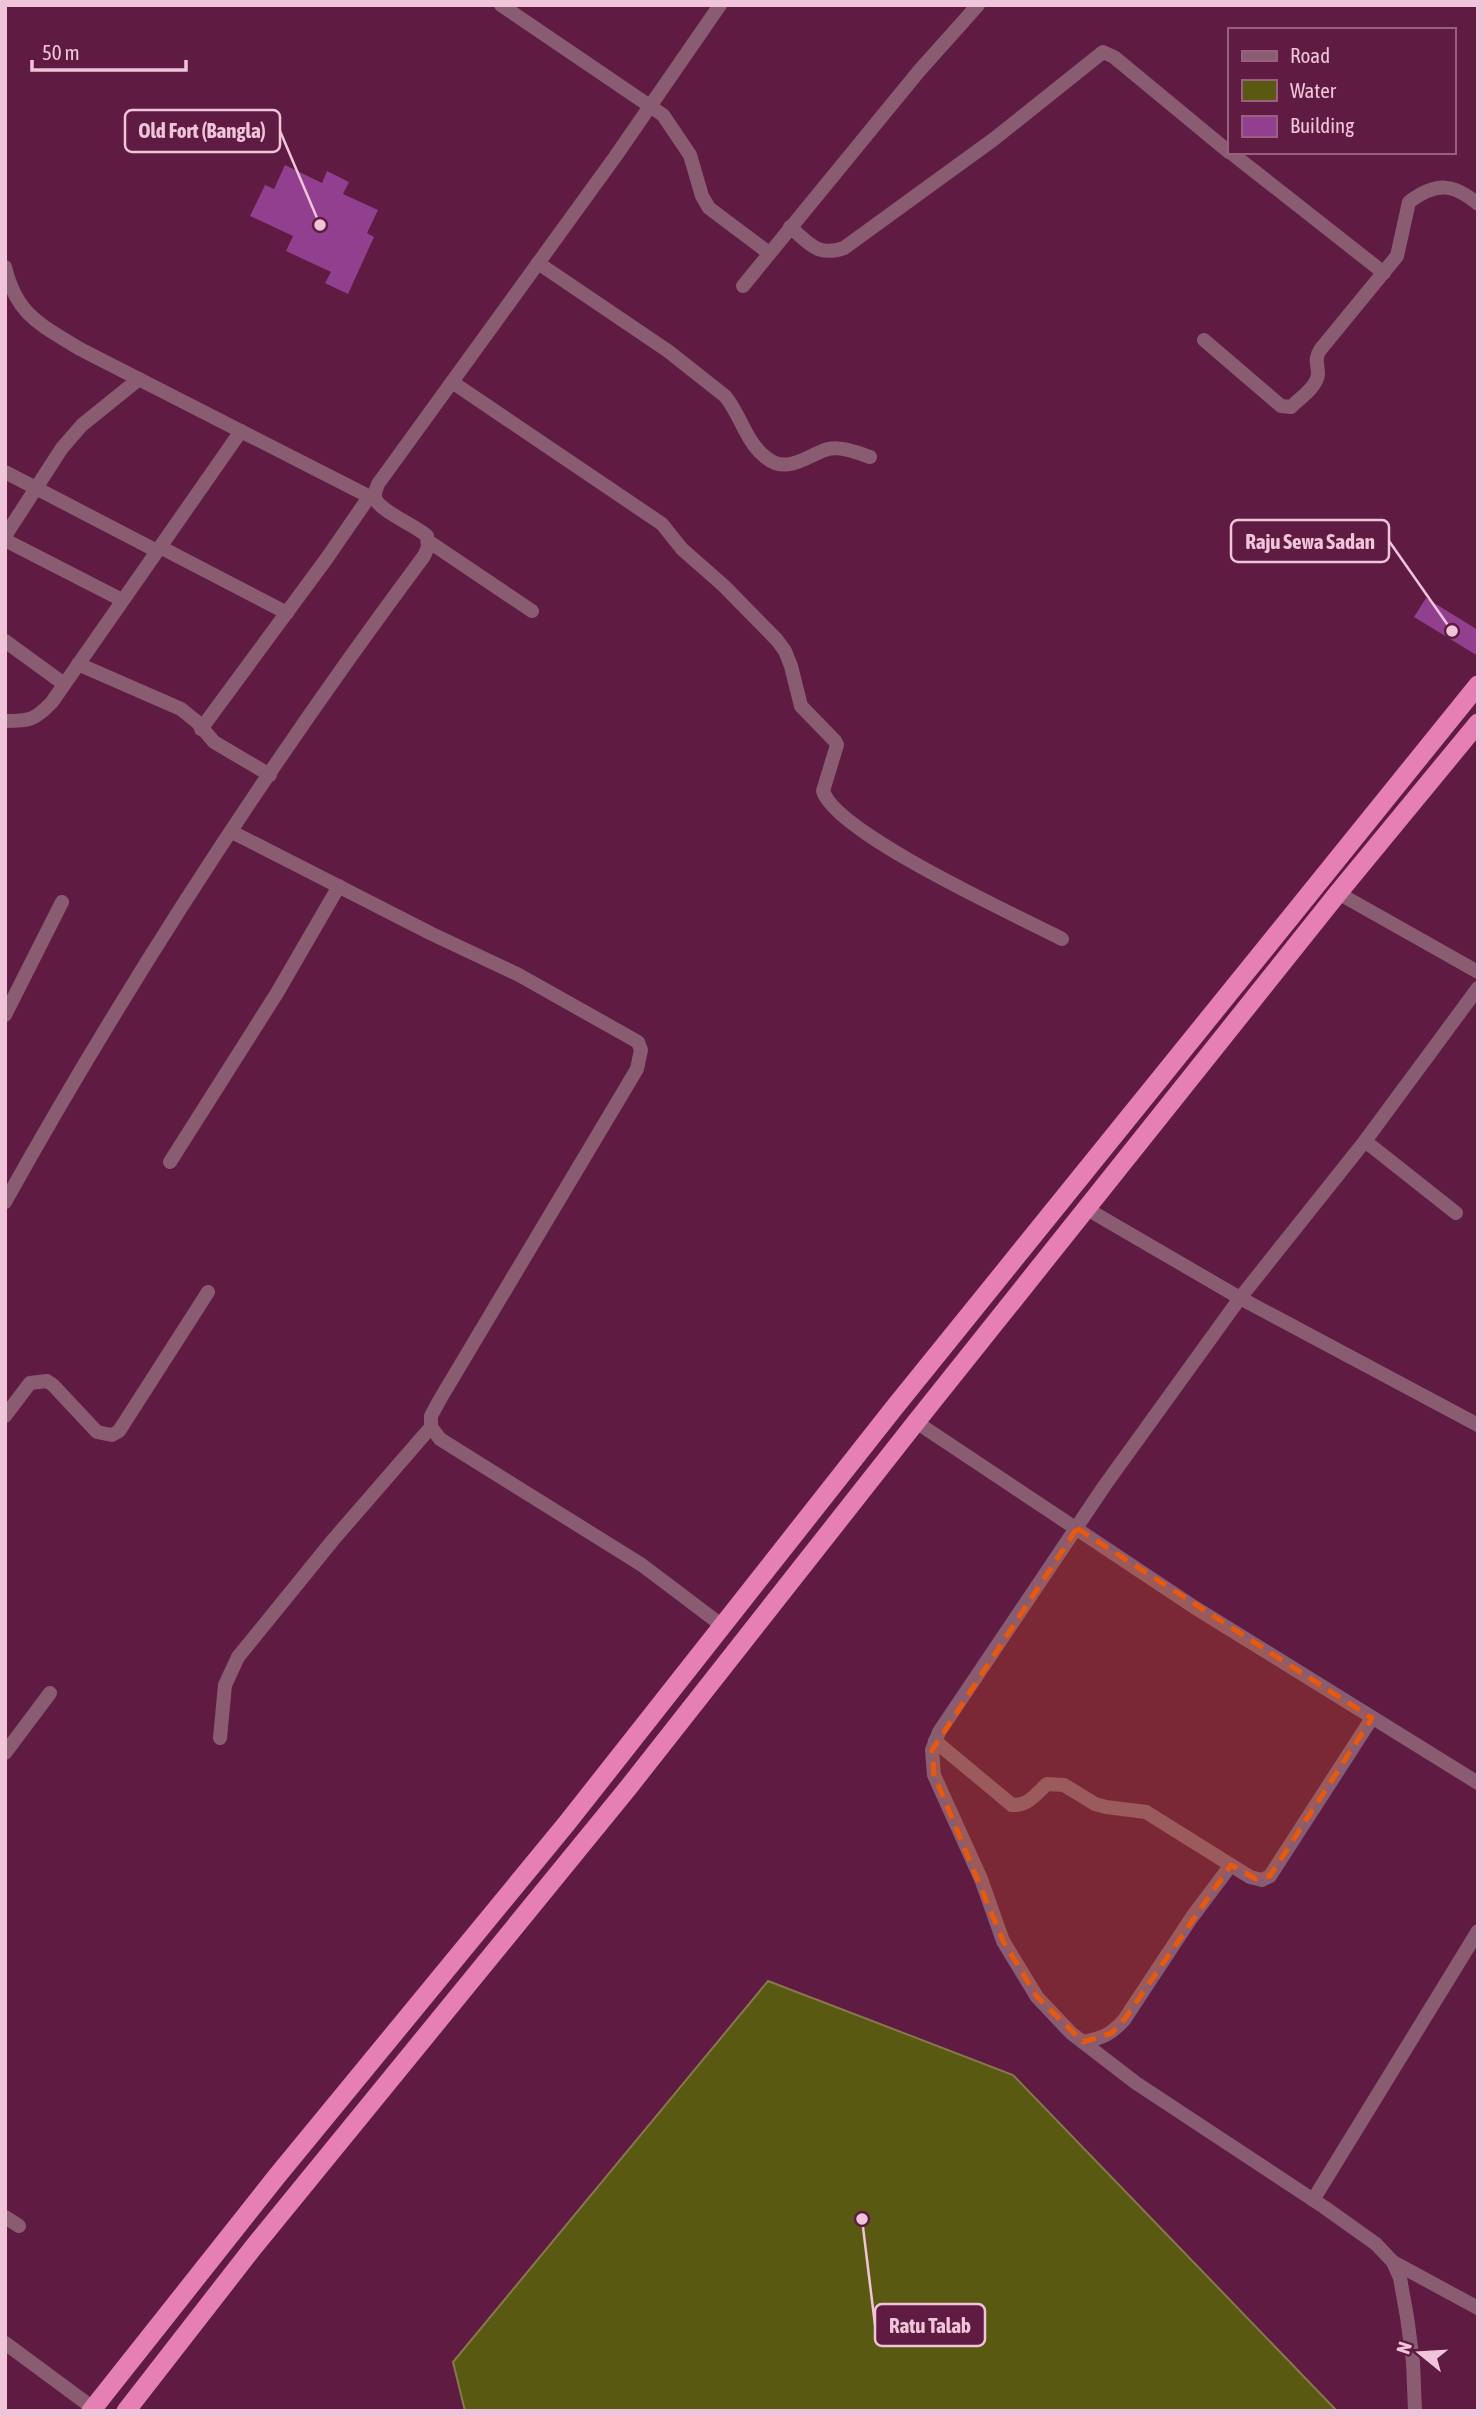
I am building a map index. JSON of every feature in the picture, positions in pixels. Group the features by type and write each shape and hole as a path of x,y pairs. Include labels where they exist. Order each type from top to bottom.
{"highway":[{"path":"92,2409 277,2176 567,1824 1048,1217 1478,685"},
{"path":"126,2411 252,2249 628,1788 1338,893 1478,723"}],"street":[{"path":"501,5 663,114 690,155 702,196 709,208 769,253"},
{"path":"201,729 373,499 378,484 538,264 720,5"},
{"path":"743,286 919,71 978,5"},
{"path":"790,227 815,249 826,253 844,248 994,139 1103,52 1114,57 1228,150"},
{"path":"1233,154 1384,273"},
{"path":"1204,340 1281,406 1291,407 1314,384 1318,372 1315,362 1320,350 1398,256 1405,211 1409,202 1433,188 1446,187 1457,189 1478,204"},
{"path":"538,264 668,351 725,396 733,405 751,442 765,458 789,464 800,463 829,449 870,457"},
{"path":"5,267 10,289 22,308 40,324 80,349 373,499 418,528 427,536 428,541 424,556 361,640 152,955 37,1144 5,1202"},
{"path":"122,600 5,538 62,448 82,425 139,379"},
{"path":"452,383 662,524 682,549 777,640 791,666 801,706 835,740 837,746 822,790 830,804 867,834 911,862 1062,939"},
{"path":"5,721 37,718 52,702 241,431"},
{"path":"5,472 287,612"},
{"path":"428,541 532,611"},
{"path":"5,641 64,684"},
{"path":"78,664 181,709 214,743 270,775"},
{"path":"220,1738 225,1685 238,1657 342,1529 430,1427 431,1416 439,1401 637,1069 641,1049 630,1035 519,975 232,832"},
{"path":"170,1161 277,993 339,886"},
{"path":"1338,893 1478,972"},
{"path":"5,1015 62,902"},
{"path":"1478,988 1365,1141 1240,1298 1105,1485 939,1732 932,1750 934,1775 981,1879 1003,1941 1037,1997 1071,2033 1136,2083 1376,2244 1393,2262 1478,2308"},
{"path":"1365,1141 1456,1213"},
{"path":"1087,1209 1240,1298 1478,1425"},
{"path":"5,1416 30,1383 47,1381 97,1432 112,1435 119,1431 208,1292"},
{"path":"916,1422 1194,1607 1478,1783"},
{"path":"430,1427 440,1439 642,1565 724,1627"},
{"path":"5,1753 50,1693"},
{"path":"935,1741 1012,1805 1027,1803 1047,1784 1064,1785 1094,1804 1146,1812 1256,1879 1266,1879 1372,1718"},
{"path":"1083,2042 1100,2039 1112,2033 1124,2020 1192,1917 1231,1865"},
{"path":"1313,2200 1478,1931"},
{"path":"5,2217 19,2226"},
{"path":"1393,2262 1400,2278 1407,2318 1413,2362 1415,2411"},
{"path":"5,2343 92,2409"}],"highlighted area":[{"path":"1077,1528 1372,1718 1270,1876 1256,1879 1231,1865 1124,2020 1112,2033 1083,2042 1037,1997 1003,1941 934,1775 932,1750"}],"water":[{"path":"768,1981 1013,2075 1337,2411 465,2411 453,2362"}],"building":[{"path":"285,165 322,183 327,171 349,182 343,194 378,210 367,233 374,237 348,294 325,283 331,272 286,251 293,236 250,216 265,185 274,189"},
{"path":"1426,598 1478,630 1478,656 1414,617"}],"place":[{"name":"Old Fort (Bangla)","path":"320,225"},
{"name":"Raju Sewa Sadan","path":"1452,631"},
{"name":"Ratu Talab","path":"862,2219"}]}
